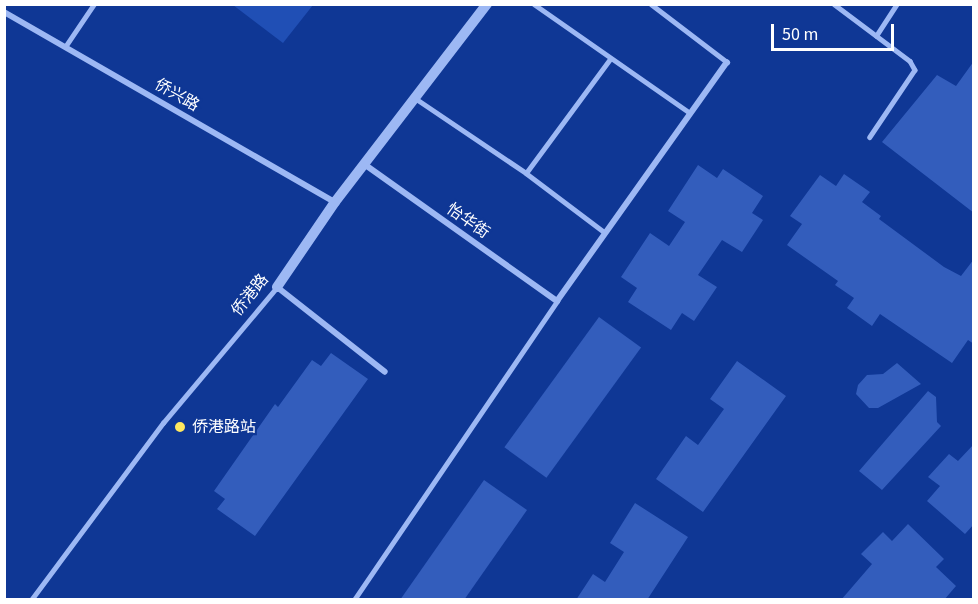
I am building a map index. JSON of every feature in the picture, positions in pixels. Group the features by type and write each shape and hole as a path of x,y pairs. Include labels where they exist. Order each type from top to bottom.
{"street":[{"name":"侨港路","path":"277,287 363,164 487,4"},
{"name":"侨兴路","path":"4,12 335,202"},
{"path":"557,301 727,62"},
{"name":"怡华街","path":"363,164 557,301"},
{"path":"277,287 386,372"}],"lane":[{"path":"65,47 94,4"},
{"path":"534,4 690,113"},
{"path":"651,4 727,62"},
{"path":"834,4 910,61 915,70 870,137"},
{"path":"876,36 897,4"},
{"path":"526,173 610,59"},
{"path":"415,98 526,173 604,232"},
{"name":"侨港路","path":"31,600 163,423 277,287"},
{"path":"354,600 557,301"}],"shaded area":[{"path":"233,5 313,5 283,43"}],"building":[{"path":"974,61 974,213 882,142 937,75 956,86"},
{"path":"698,165 717,178 723,169 763,196 752,213 763,220 742,252 722,240 698,275 717,287 694,321 682,313 671,330 628,302 637,288 621,277 650,233 669,246 685,222 668,211"},
{"path":"844,174 870,192 862,202 881,216 879,219 944,267 961,276 974,259 974,344 968,340 952,363 880,314 872,326 847,308 854,298 835,285 838,281 787,245 802,224 790,216 820,175 836,186"},
{"path":"599,317 641,348 546,478 504,447"},
{"path":"331,353 368,379 255,536 217,509 225,499 214,491 275,404 278,407 312,360 321,366"},
{"path":"737,361 786,396 703,512 656,479 686,436 698,445 724,409 710,399"},
{"path":"897,363 921,384 878,408 869,408 856,394 858,385 867,375 883,374"},
{"path":"928,391 936,397 937,422 941,426 882,490 859,471"},
{"path":"974,444 974,524 965,534 927,501 940,486 928,477 949,454 958,461"},
{"path":"484,480 527,510 464,600 400,600"},
{"path":"635,503 688,537 647,600 576,600 593,574 605,582 624,552 610,543"},
{"path":"908,524 944,559 936,567 956,586 944,600 841,600 872,564 861,554 883,532 892,541"}],"place":[{"name":"侨港路站","path":"180,427"}]}
